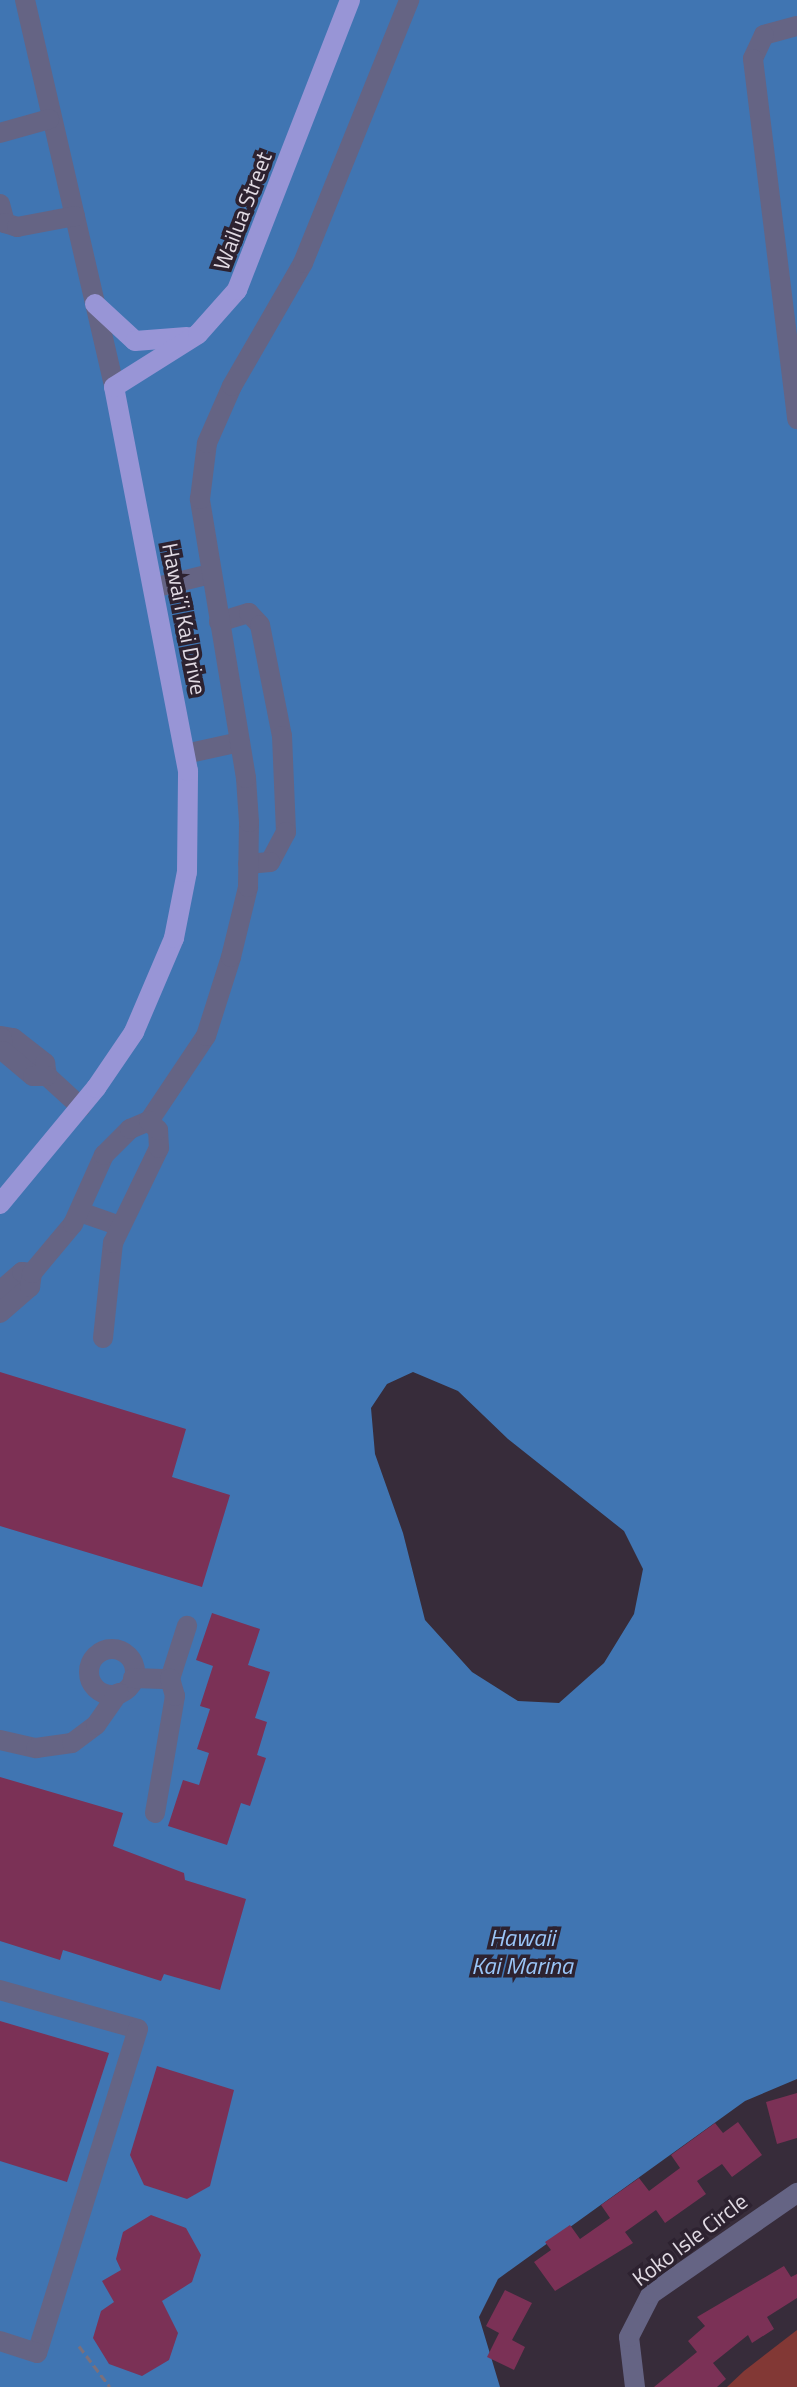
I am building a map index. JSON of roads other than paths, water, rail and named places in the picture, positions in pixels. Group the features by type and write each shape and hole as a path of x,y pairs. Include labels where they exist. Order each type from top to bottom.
{"main road":[{"name":"Wailua Street","path":"114,387 198,334 227,307 241,282 350,0"},
{"path":"95,304 135,341 165,342 198,334"},
{"name":"Hawai’i Kai Drive","path":"0,1204 81,1107 134,1032 174,938 189,838 185,754 114,387"}],"street":[{"name":"Hawai’i Kai Drive","path":"25,0 49,119 75,216 114,387"},
{"path":"0,1313 30,1287 32,1273 80,1212 104,1155 130,1129 149,1121 206,1036 248,887 240,742 200,499 207,443 232,386 303,263 409,0"},
{"path":"797,26 764,35 753,61 797,419"},
{"path":"0,133 49,119"},
{"path":"0,204 5,223 17,227 75,216"},
{"path":"153,588 210,574"},
{"path":"219,622 249,613 260,625 282,736 286,832 270,862 248,864"},
{"path":"185,754 240,742"},
{"path":"1,1037 3,1051 33,1076 47,1076 81,1107"},
{"path":"103,1338 120,1226 159,1148 158,1130 149,1121"},
{"path":"80,1212 120,1226"},
{"path":"0,1291 22,1272 32,1273"},
{"path":"155,1813 175,1696 170,1679 187,1626"},
{"path":"0,1740 36,1748 72,1743 96,1725 118,1693 133,1678 133,1663 124,1652 109,1649 96,1655 89,1668 92,1683 103,1693 118,1693"},
{"path":"133,1678 170,1679"},
{"path":"0,1990 138,2029 37,2353 0,2341"},
{"name":"Koko Isle Circle","path":"635,2387 629,2337 651,2294 797,2193"}],"water":[{"name":"Hawaii Kai Marina","path":"0,0 797,0 797,2079 745,2101 498,2279 479,2317 500,2387 0,2387","holes":["413,1372 458,1391 508,1439 624,1531 643,1569 634,1614 604,1663 559,1703 518,1701 472,1672 425,1620 403,1533 375,1454 371,1408 387,1384"]}]}
